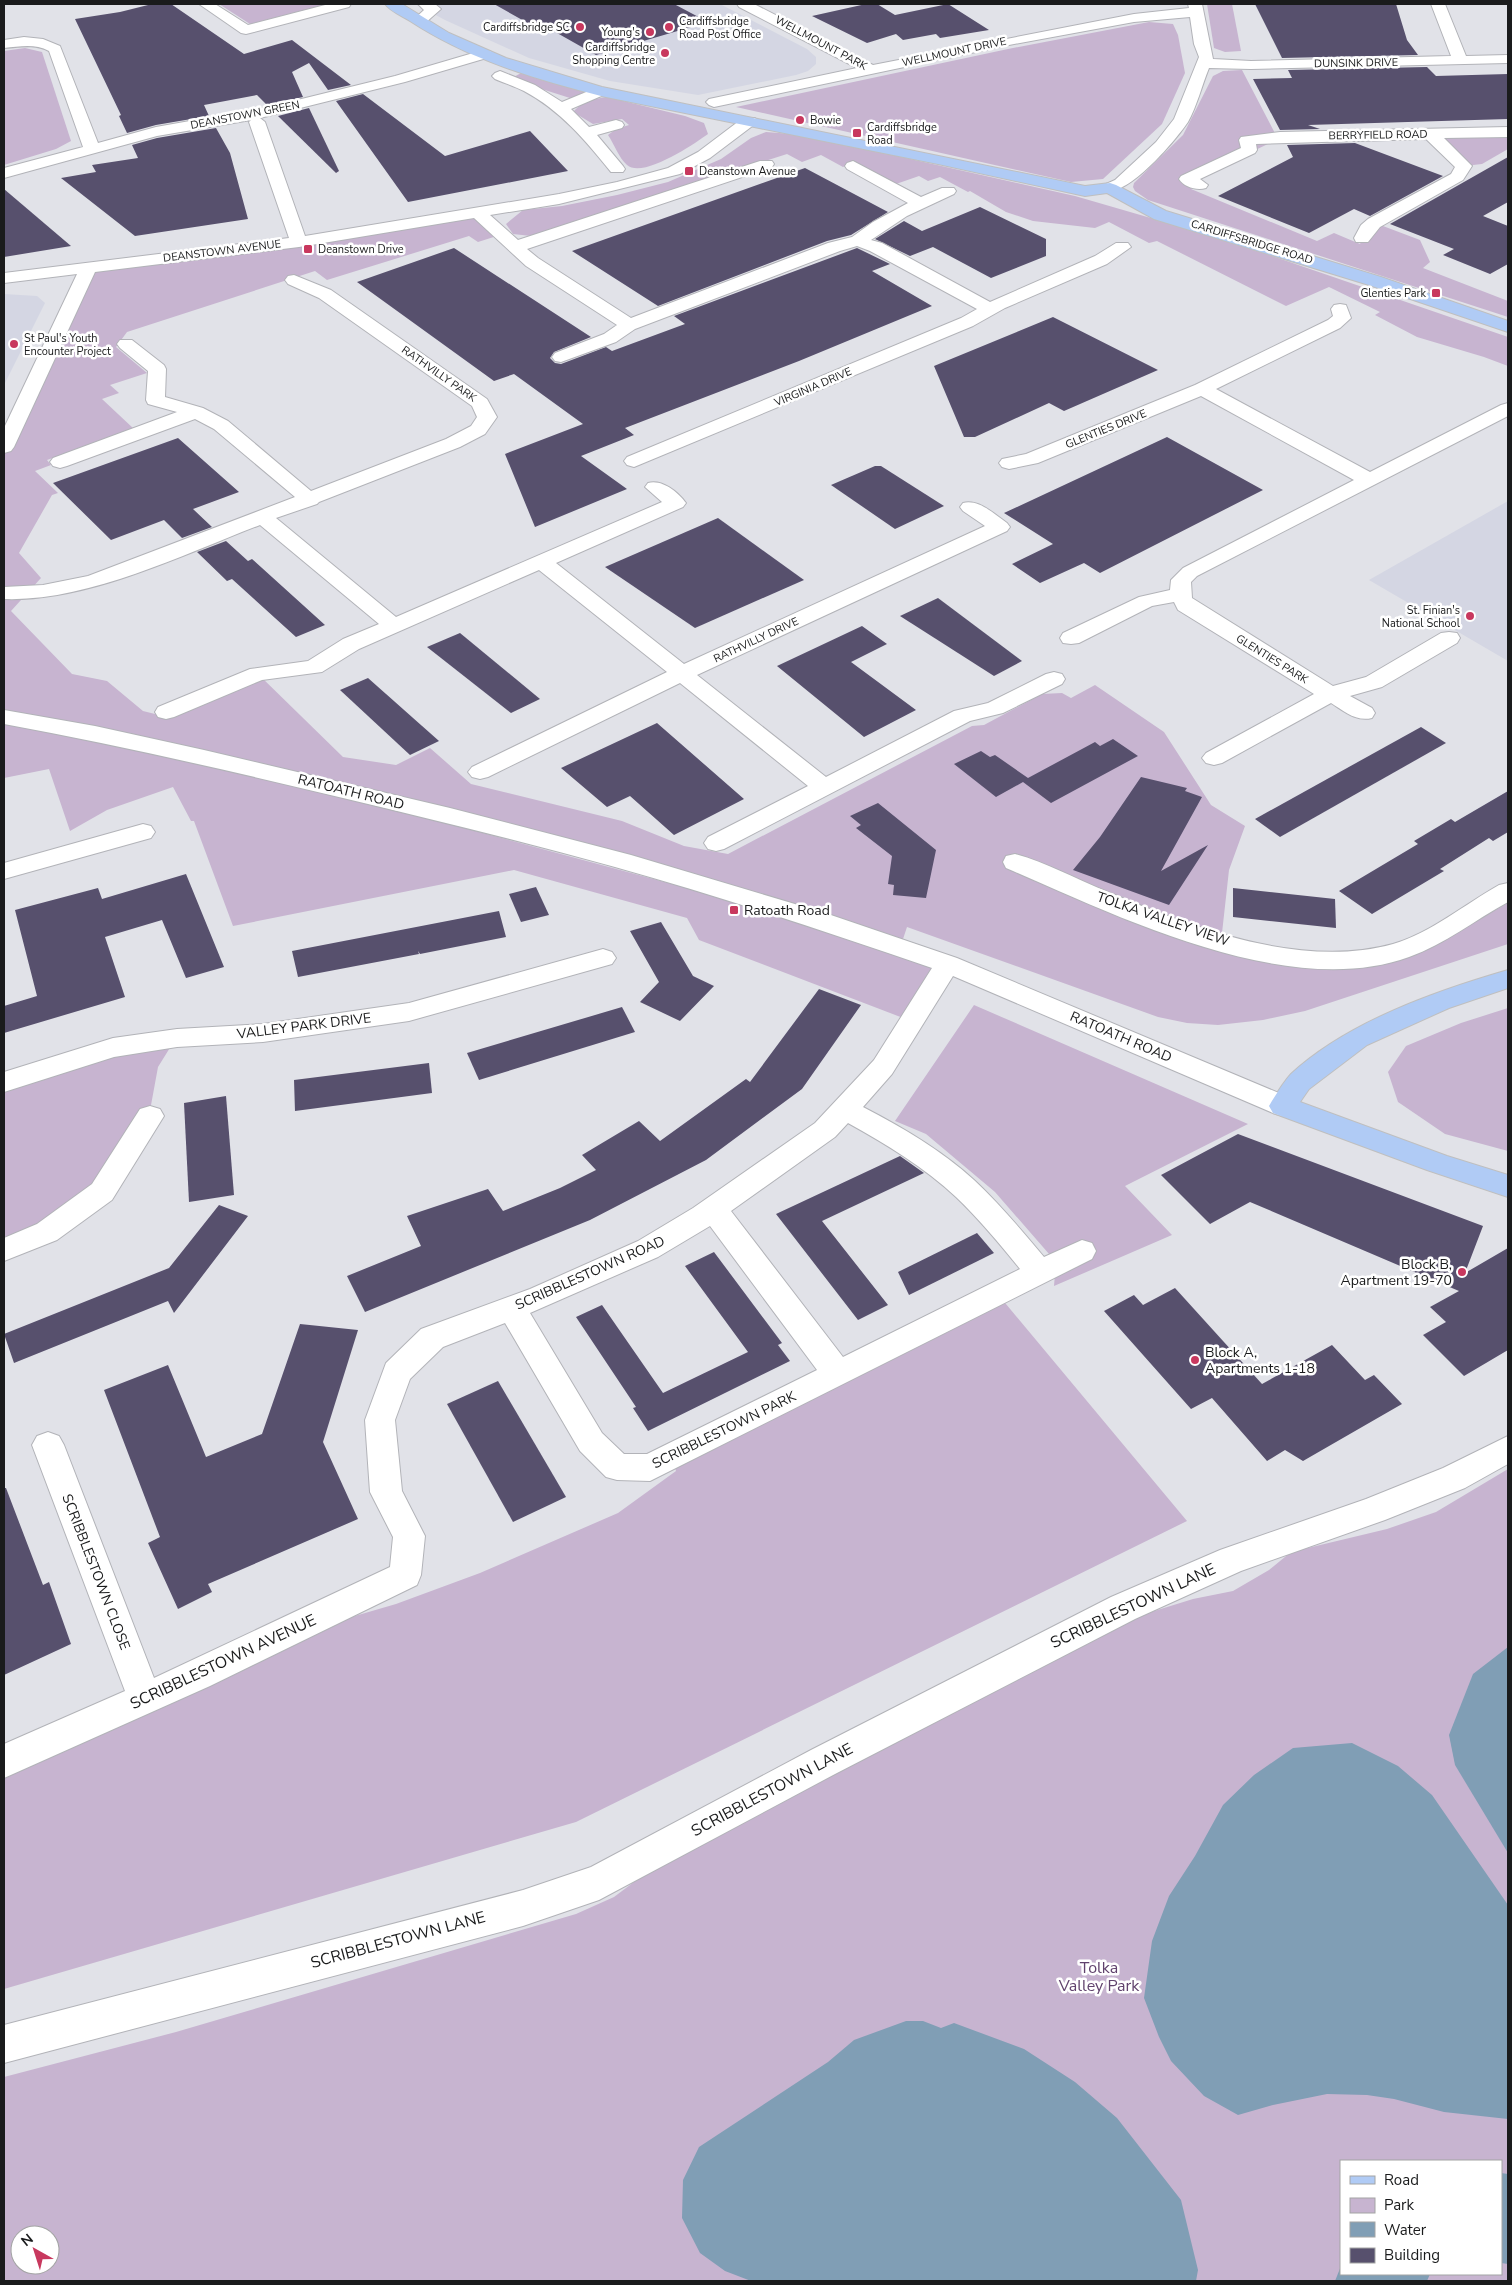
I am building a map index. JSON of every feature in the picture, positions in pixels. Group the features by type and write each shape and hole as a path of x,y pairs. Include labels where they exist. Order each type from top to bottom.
{"main road":[{"path":"392,4 445,36 485,54 533,72 601,91 1085,191 1110,188"},
{"name":"CARDIFFSBRIDGE ROAD","path":"1110,188 1160,215 1391,286 1508,327"},
{"path":"1283,1106 1300,1082 1358,1038 1440,1002 1508,979"},
{"name":"RATOATH ROAD","path":"1283,1106 1438,1163 1508,1186"}],"street":[{"path":"206,4 246,30 344,4"},
{"path":"418,21 434,9 425,4"},
{"path":"1438,4 1460,60"},
{"name":"WELLMOUNT PARK","path":"751,5 872,70"},
{"path":"1110,188 1121,183 1162,145 1181,120 1206,57 1201,44 1195,8"},
{"name":"WELLMOUNT DRIVE","path":"714,102 1107,23 1195,8"},
{"path":"4,44 28,41 46,43 56,49 92,149"},
{"name":"DEANSTOWN GREEN","path":"4,173 156,132 269,112 400,79 485,54"},
{"name":"DUNSINK DRIVE","path":"1204,63 1251,65 1508,59"},
{"path":"500,76 533,90 558,108 588,132 618,169"},
{"path":"558,108 578,102 601,91"},
{"name":"DEANSTOWN AVENUE","path":"4,278 299,242 478,214 613,188 674,171 704,154 749,121"},
{"path":"257,122 299,242"},
{"path":"588,132 616,125"},
{"name":"BERRYFIELD ROAD","path":"1200,185 1187,179 1250,150 1247,140 1280,137 1508,132"},
{"path":"1362,238 1367,229 1374,223 1457,177 1464,166 1430,134"},
{"path":"516,247 766,164"},
{"path":"853,166 920,203"},
{"path":"561,357 610,338 629,325 834,247 858,241 879,224 948,191"},
{"path":"478,214 553,277 629,325"},
{"path":"858,241 876,247 991,309"},
{"name":"VIRGINIA DRIVE","path":"634,461 968,322 991,309 1101,260 1122,247"},
{"path":"4,447 85,278 87,268"},
{"name":"RATHVILLY PARK","path":"4,593 19,594 72,587 108,576 310,500 453,443 478,430 487,417 480,403 325,294 294,280"},
{"name":"GLENTIES DRIVE","path":"1009,463 1031,459 1202,389 1334,324 1342,318 1340,309"},
{"path":"126,344 157,369 155,375 155,400 196,412 221,425 310,500"},
{"path":"1202,389 1369,480"},
{"path":"1071,638 1146,601 1180,595 1181,580 1190,572 1508,409"},
{"path":"60,462 196,412"},
{"path":"166,712 258,674 314,667 351,644 676,503 655,487"},
{"name":"RATHVILLY DRIVE","path":"480,772 681,674 1000,527 970,507"},
{"path":"264,518 394,626"},
{"path":"542,562 824,787"},
{"name":"GLENTIES PARK","path":"1180,595 1186,605 1364,713"},
{"path":"1214,758 1330,694 1374,682 1450,638"},
{"path":"716,844 962,716 995,708 1054,679"},
{"name":"RATOATH ROAD","path":"4,717 95,733 204,757 527,836 622,861 816,919 948,964 1283,1106"},
{"path":"4,871 144,832"},
{"name":"TOLKA VALLEY VIEW","path":"1015,862 1131,911 1216,940 1297,959 1352,961 1398,951 1438,932 1508,891"},
{"name":"VALLEY PARK DRIVE","path":"4,1082 112,1048 177,1038 263,1033 409,1012 603,958"},
{"name":"SCRIBBLESTOWN ROAD","path":"409,1536 386,1492 380,1420 397,1372 432,1338 512,1308 648,1249 713,1209 825,1130 883,1067 948,964"},
{"path":"844,1109 876,1126 935,1163 979,1202 1040,1272"},
{"path":"4,1250 48,1232 102,1192 150,1116"},
{"path":"713,1209 838,1374"},
{"name":"SCRIBBLESTOWN PARK","path":"512,1308 591,1442 617,1467 650,1468 1082,1251"},
{"name":"SCRIBBLESTOWN CLOSE","path":"48,1445 145,1698"},
{"name":"SCRIBBLESTOWN LANE","path":"4,2044 523,1908 599,1882 832,1758 1123,1608 1231,1560 1374,1510 1454,1478 1508,1449"},
{"name":"SCRIBBLESTOWN AVENUE","path":"4,1761 145,1698 405,1575 409,1536"}],"shaded area":[{"name":"Cardiffsbridge Shopping Centre","path":"415,4 720,4 807,49 816,57 816,64 808,71 796,75 698,95 610,81 529,58 445,20"},
{"name":"St Paul's Youth Encounter Project","path":"4,294 37,296 45,303 4,385"},
{"name":"St. Finian's National School","path":"1508,501 1508,661 1369,580"}],"green space":[{"path":"219,4 327,4 250,24"},
{"path":"1207,4 1232,4 1241,51 1225,52 1214,48"},
{"path":"1149,22 1173,24 1178,35 1185,73 1162,124 1103,179 1071,182 736,107 1008,49"},
{"path":"25,48 42,52 71,141 56,149 4,165 4,51"},
{"path":"1242,70 1278,139 1191,181 1198,185 1191,189 1317,241 1334,233 1360,244 1368,229 1375,223 1420,240 1430,262 1423,268 1508,301 1508,317 1148,200 1135,191 1134,183 1183,135 1213,76 1223,71"},
{"path":"523,72 586,91 580,97 570,98 510,79"},
{"path":"607,97 685,116 704,123 708,134 692,145 656,164 634,168 624,162 608,135 616,129 629,125 622,119 593,124 573,112 588,101"},
{"path":"766,132 804,135 1075,196 1223,239 1508,337 1508,366 1417,337 1375,315 1380,312 1329,287 1286,306 1157,241 1149,243 1109,222 1095,228 1033,221 1006,212 970,191 968,192 940,177 928,181 919,176 896,184 855,162 843,167 821,155 802,162 787,154 531,236 513,234 506,224 523,210 562,206 668,182 721,159 751,138"},
{"path":"1508,134 1508,149 1482,164 1464,166 1433,135"},
{"path":"478,214 500,235 478,242 469,236 327,280 315,271 127,332 116,347 147,373 110,385 119,393 102,399 134,429 47,460 51,465 35,471 58,493 52,495 19,553 41,578 11,611 72,674 107,681 143,711 159,715 258,674 343,757 396,765 430,748 471,784 622,821 684,846 728,854 972,726 984,725 1042,694 1062,693 1071,698 1095,685 1164,732 1211,805 1245,826 1229,870 1221,942 1297,960 1445,938 1508,903 1508,944 1305,1011 1263,1020 1218,1025 1187,1023 1158,1017 907,927 899,951 763,906 291,780 96,732 4,716 4,448 88,268"},
{"path":"4,718 95,734 290,781 761,908 946,967 911,1021 699,940 687,918 514,870 233,926 194,821 191,821 173,787 107,810 70,831 49,769 4,778"},
{"path":"974,1005 1248,1124 1125,1186 1172,1235 1054,1286 1056,1262 995,1192 926,1134 895,1121"},
{"path":"1508,1008 1508,1151 1445,1134 1398,1102 1388,1072 1406,1046 1461,1023"},
{"path":"176,1038 158,1067 149,1116 101,1192 47,1231 4,1248 4,1082 63,1065"},
{"path":"1001,1298 1187,1521 576,1822 4,1989 4,1762 324,1625 396,1604 480,1573 618,1513 676,1471 672,1458"},
{"name":"Tolka Valley Park","path":"1508,1469 1508,2281 4,2281 4,2077 176,2032 576,1914 614,1897 650,1870 1122,1621 1193,1599 1233,1591 1269,1570 1291,1552 1387,1529 1436,1512"}],"water":[{"path":"1508,1647 1508,1853 1455,1765 1449,1735 1473,1674"},
{"path":"1352,1743 1398,1766 1432,1795 1508,1905 1508,2119 1444,2112 1394,2099 1367,2095 1327,2094 1273,2105 1238,2115 1204,2096 1171,2061 1159,2037 1144,1998 1152,1941 1169,1896 1195,1856 1223,1805 1254,1775 1293,1748"},
{"path":"906,2021 923,2021 941,2028 954,2023 1024,2049 1075,2082 1117,2118 1181,2200 1198,2270 1196,2281 751,2281 725,2271 700,2253 682,2218 683,2180 699,2147 828,2062 854,2040"}],"building":[{"path":"152,4 171,4 244,54 292,40 351,85 328,90 309,63 292,72 303,97 267,105 257,95 204,105 209,116 156,125 127,133 119,116 121,115 75,19 120,12"},
{"name":"Cardiffsbridge SC","path":"494,4 674,4 708,22 596,55 550,29 542,31"},
{"path":"866,4 877,4 895,15 948,4 989,30 940,38 936,34 903,40 896,34 867,43 812,16"},
{"path":"1255,4 1396,4 1407,40 1418,55 1282,58"},
{"path":"1427,67 1436,76 1508,74 1508,119 1308,125 1320,129 1280,130 1253,79 1292,78 1288,70"},
{"path":"363,94 445,156 530,131 568,171 408,202 336,101"},
{"path":"309,108 339,171 336,173 278,116"},
{"path":"216,128 230,153 248,219 135,236 61,178 96,172 92,165 138,158 132,145 157,138"},
{"path":"1355,143 1443,176 1370,216 1354,209 1309,233 1218,196 1293,157 1287,145"},
{"path":"1508,157 1508,202 1483,216 1508,226 1508,264 1490,274 1443,255 1454,249 1390,224"},
{"path":"805,168 888,212 851,235 827,241 658,306 572,251"},
{"path":"4,189 71,246 4,257"},
{"path":"980,207 1046,239 1046,256 991,278 933,247 910,256 875,239 904,221 922,231"},
{"path":"454,248 591,337 554,352 550,358 555,363 561,364 606,347 612,351 685,324 674,316 857,248 890,264 872,271 932,306 799,361 625,428 634,435 581,456 627,489 535,527 505,454 583,424 514,374 494,381 357,282"},
{"path":"1053,317 1158,370 1064,411 1049,403 975,437 964,437 934,366"},
{"path":"1167,437 1263,490 1100,573 1084,563 1040,583 1012,564 1053,544 1004,513"},
{"path":"178,438 239,492 193,509 212,527 182,538 164,520 111,540 53,483"},
{"path":"875,466 881,466 944,506 895,529 831,485"},
{"path":"718,518 804,580 695,628 605,567"},
{"path":"226,541 248,561 252,559 325,625 296,637 232,579 227,581 197,552"},
{"path":"938,598 1022,661 994,676 900,616"},
{"path":"862,626 887,644 851,662 916,710 864,737 777,666"},
{"path":"460,633 540,699 511,713 427,647"},
{"path":"368,678 439,741 410,755 340,690"},
{"path":"657,723 744,799 674,835 630,796 607,807 561,768"},
{"path":"1421,727 1446,743 1280,837 1255,819"},
{"path":"1113,739 1138,756 1051,803 1023,782 996,797 954,764 981,751 990,757 995,755 1028,778 1095,742 1100,746"},
{"path":"1141,777 1187,788 1185,791 1202,797 1161,871 1208,845 1169,905 1073,870 1100,837"},
{"path":"1508,791 1508,832 1493,841 1489,838 1440,869 1444,871 1372,914 1339,891 1418,844 1414,841 1451,819 1455,822"},
{"path":"878,803 936,850 926,898 893,895 894,885 888,884 892,856 856,828 861,825 850,816"},
{"path":"186,874 224,967 186,978 162,920 105,937 125,997 4,1033 4,1006 37,996 15,910 98,888 102,899"},
{"path":"536,887 549,915 521,922 509,894"},
{"path":"1233,888 1335,899 1336,928 1233,917"},
{"path":"499,911 506,937 420,954 418,951 419,954 298,977 292,951"},
{"path":"661,922 693,976 714,986 680,1021 640,1002 659,982 630,931"},
{"path":"819,989 861,1005 802,1089 706,1160 590,1220 365,1312 347,1276 421,1246 407,1216 488,1189 503,1211 560,1188 596,1170 582,1155 639,1121 660,1141 746,1079 750,1082"},
{"path":"622,1007 635,1032 479,1080 467,1053"},
{"path":"429,1063 432,1093 295,1111 294,1080"},
{"path":"226,1096 234,1195 189,1202 184,1103"},
{"name":"Block B, Apartment 19-70","path":"1238,1134 1483,1226 1465,1273 1508,1248 1508,1350 1464,1376 1423,1335 1446,1322 1430,1307 1459,1291 1250,1202 1210,1224 1161,1175"},
{"path":"900,1156 924,1173 822,1221 888,1305 858,1320 776,1214"},
{"path":"219,1205 248,1216 174,1313 168,1301 14,1363 4,1334 169,1268"},
{"path":"977,1233 994,1253 909,1295 898,1272"},
{"path":"714,1252 782,1343 778,1345 790,1361 648,1431 633,1408 636,1407 576,1317 602,1305 663,1393 748,1352 685,1266"},
{"name":"Block A, Apartments 1-18","path":"1175,1288 1262,1384 1332,1345 1365,1380 1374,1375 1402,1404 1303,1461 1285,1450 1267,1461 1212,1398 1191,1409 1104,1311 1134,1295 1143,1305"},
{"path":"300,1324 358,1330 323,1442 358,1519 208,1584 212,1592 178,1609 148,1543 160,1537 104,1390 168,1365 206,1457 262,1434"},
{"path":"498,1381 566,1497 513,1522 447,1404"},
{"path":"4,1488 6,1488 43,1585 49,1582 71,1644 4,1675"}],"waterway":[{"path":"1502,2218 1508,2219"},
{"path":"1380,2281 1384,2275"}],"place":[{"name":"Cardiffsbridge SC","path":"580,27"},
{"name":"Cardiffsbridge Road Post Office","path":"669,27"},
{"name":"Young's","path":"650,32"},
{"name":"Cardiffsbridge Shopping Centre","path":"665,53"},
{"name":"Bowie","path":"800,120"},
{"name":"Cardiffsbridge Road","path":"857,133"},
{"name":"Deanstown Avenue","path":"689,171"},
{"name":"Deanstown Drive","path":"308,249"},
{"name":"Glenties Park","path":"1436,293"},
{"name":"St Paul's Youth Encounter Project","path":"14,344"},
{"name":"St. Finian's National School","path":"1470,616"},
{"name":"Ratoath Road","path":"734,910"},
{"name":"Block B, Apartment 19-70","path":"1462,1272"},
{"name":"Block A, Apartments 1-18","path":"1195,1360"}]}
